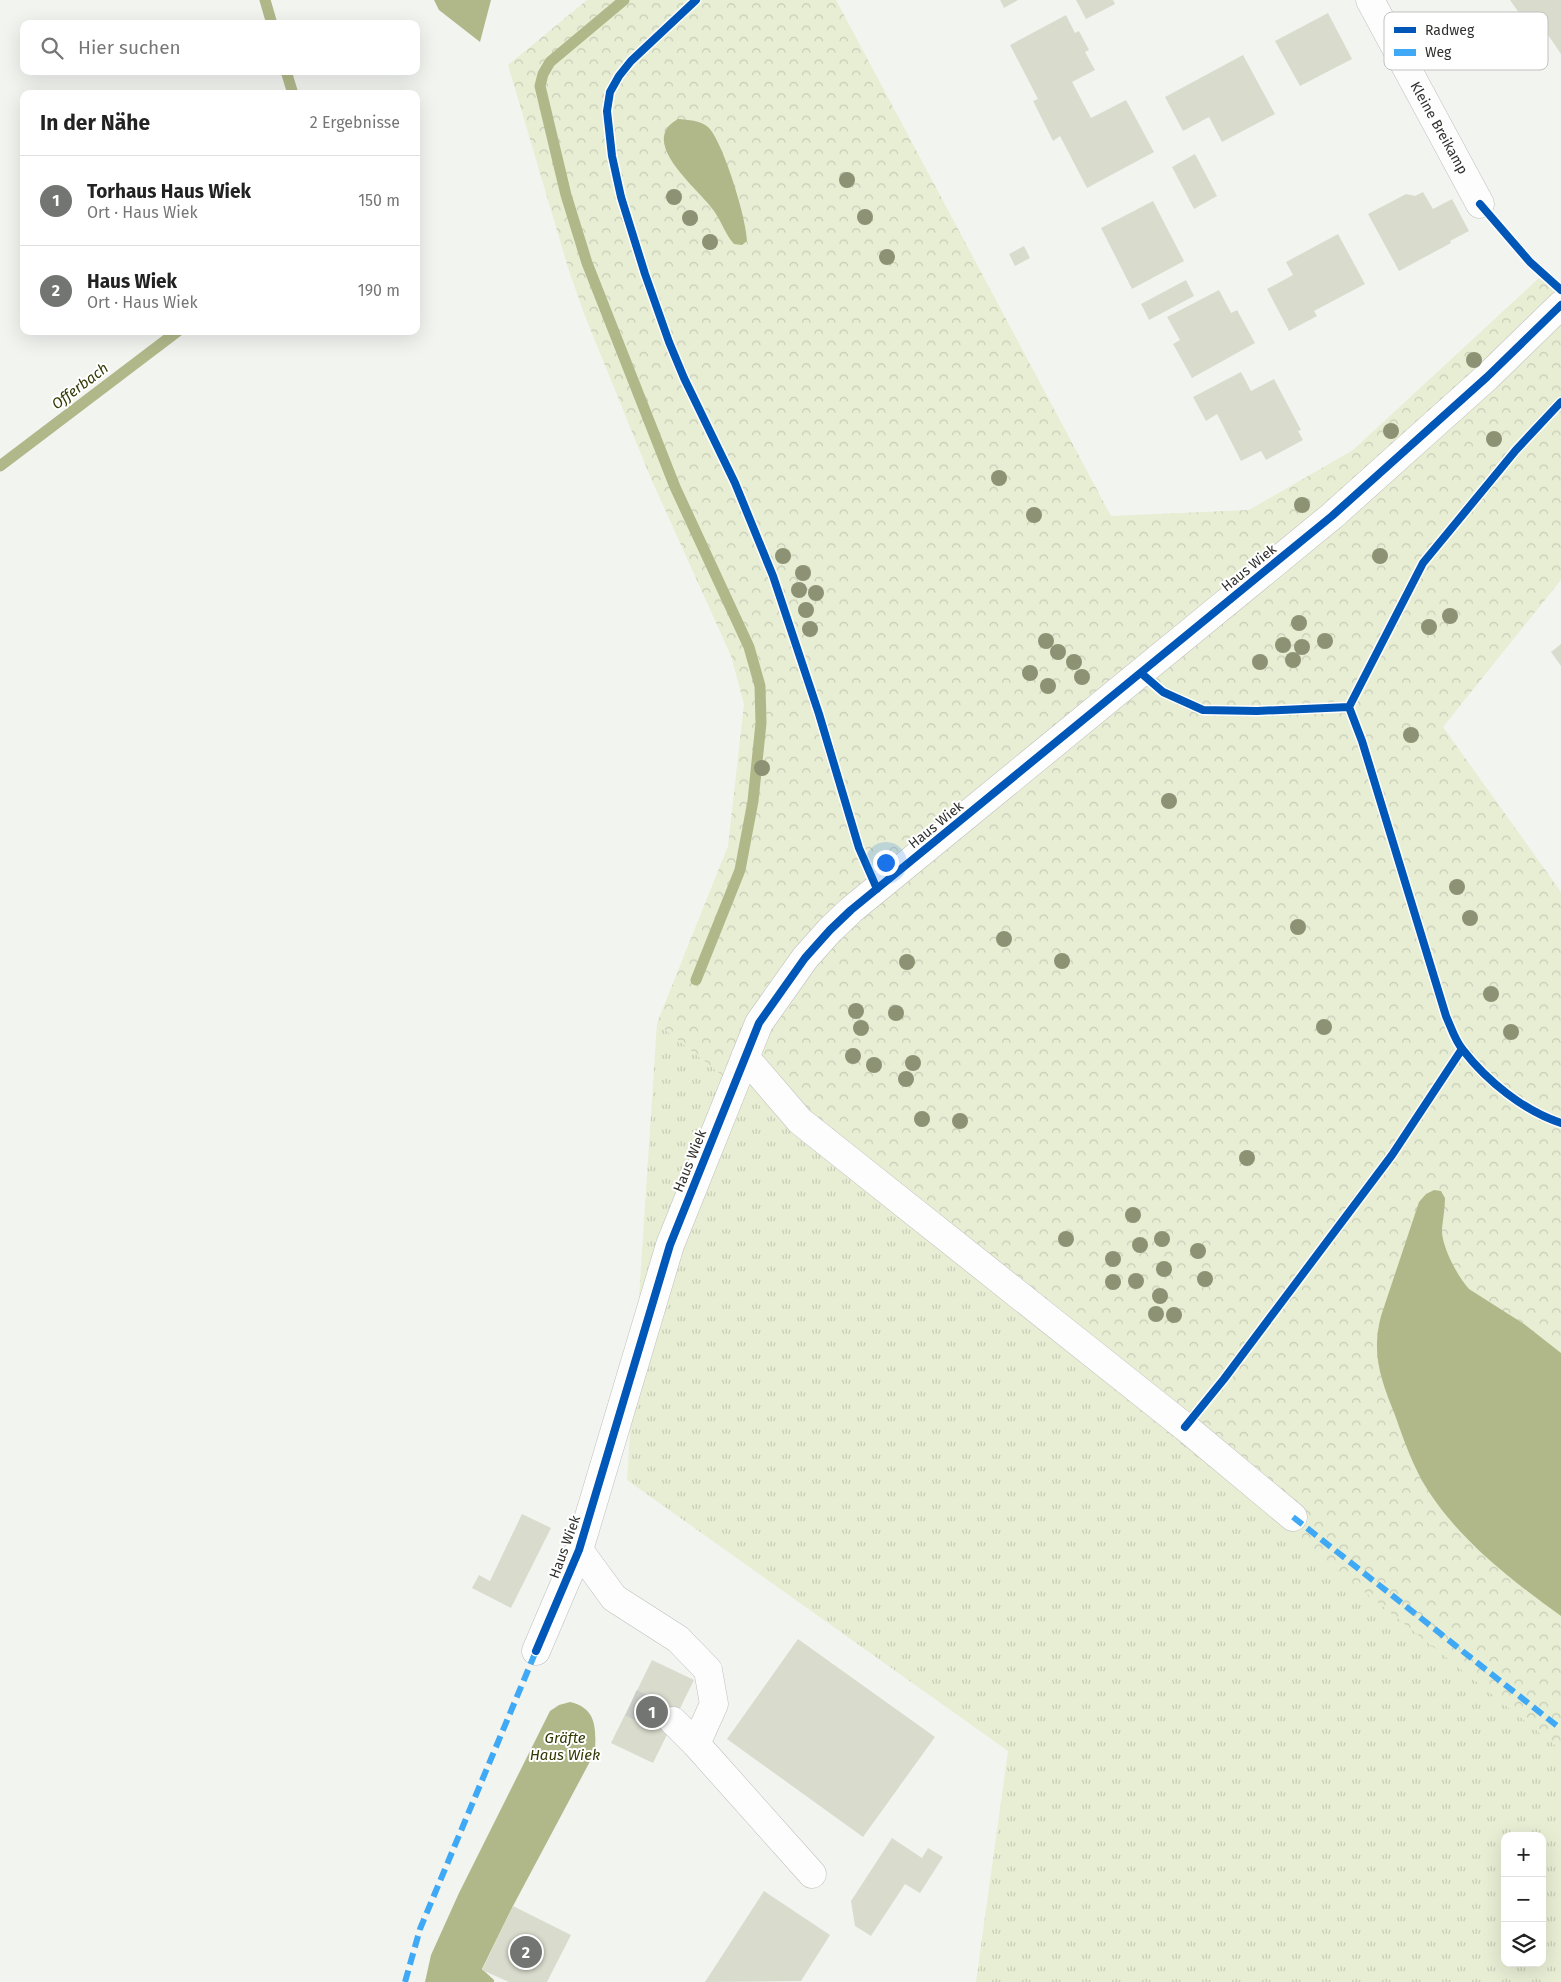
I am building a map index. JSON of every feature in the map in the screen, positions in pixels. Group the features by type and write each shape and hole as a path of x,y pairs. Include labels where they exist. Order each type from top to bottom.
{"street":[{"name":"Kleine Breikamp","path":"1370,0 1384,26"},
{"name":"Kleine Breikamp","path":"1408,70 1480,204"},
{"name":"Haus Wiek","path":"536,1651 580,1550 670,1245 758,1023 805,958 851,910 1332,516 1487,377 1561,304"},
{"path":"746,1057 800,1121 1186,1427 1293,1517"},
{"name":"Haus Wiek","path":"580,1550 614,1598 678,1639 708,1670 714,1704 696,1744"},
{"path":"673,1721 696,1744 812,1874"}],"green space":[{"path":"587,0 836,0 1111,516 1249,510 1353,450 1540,277 1561,294 1561,580 1443,727 1561,892 1561,1750 657,1023 728,846 744,704 731,656 649,474 585,316 569,271 508,65"},
{"path":"657,1023 1561,1748 1561,1982 976,1982 1008,1751 627,1480"}],"water":[{"path":"434,0 491,0 480,42 439,10"},
{"path":"678,119 701,123 708,127 714,135 727,164 743,216 747,241 742,245 734,244 714,211 685,178 667,152 664,140 667,129"},
{"path":"1434,1190 1441,1191 1445,1198 1442,1236 1451,1261 1465,1284 1469,1289 1524,1324 1561,1353 1561,1616 1489,1560 1442,1510 1429,1492 1414,1464 1382,1378 1377,1355 1378,1330 1381,1316 1419,1202 1426,1194"},
{"name":"Gräfte Haus Wiek","path":"570,1702 579,1705 590,1714 595,1728 595,1752 513,1906 482,1969 494,1982 425,1982 431,1955 459,1893 550,1711 559,1705"}],"building":[{"path":"1000,0 1018,0 1004,8"},
{"path":"1076,0 1113,0 1115,4 1086,19"},
{"path":"1510,0 1561,0 1561,54 1548,35 1548,12 1518,12"},
{"path":"1328,13 1352,59 1300,86 1275,41"},
{"path":"1066,15 1075,33 1079,31 1089,50 1085,52 1095,70 1072,82 1091,118 1126,100 1154,152 1087,188 1060,136 1053,141 1033,101 1038,99 1010,45"},
{"path":"1243,55 1275,114 1222,142 1209,117 1183,131 1165,97"},
{"path":"1195,154 1217,196 1194,209 1172,167"},
{"path":"1423,192 1433,209 1452,199 1469,231 1399,271 1368,214 1406,194 1415,196"},
{"path":"1153,201 1184,261 1132,289 1101,228"},
{"path":"1338,234 1365,284 1314,311 1317,316 1289,331 1267,289 1293,275 1286,262"},
{"path":"1024,246 1030,258 1015,266 1009,254"},
{"path":"1186,280 1194,296 1149,320 1141,304"},
{"path":"1219,290 1231,313 1237,310 1255,343 1192,378 1173,344 1180,340 1167,317"},
{"path":"1241,372 1251,391 1274,379 1301,430 1298,431 1303,440 1266,460 1261,451 1241,461 1217,414 1206,421 1193,397"},
{"path":"1561,644 1561,666 1551,652"},
{"path":"522,1514 551,1528 511,1608 472,1588 479,1575 490,1581"},
{"path":"798,1639 935,1737 863,1837 727,1739"},
{"path":"652,1660 694,1680 653,1763 611,1743"},
{"path":"892,1838 922,1858 928,1848 943,1857 920,1893 905,1884 871,1936 855,1926 851,1901"},
{"path":"764,1891 830,1935 801,1981 705,1982"},
{"path":"513,1906 571,1935 547,1982 509,1982 482,1970"}],"waterway":[{"name":"Offerbach","path":"265,0 271,20"},
{"path":"624,0 550,62 543,74 540,86 566,195 587,263 675,487 749,647 760,686 761,723 753,801 740,870 696,980"},
{"name":"Offerbach","path":"287,75 292,90"},
{"name":"Offerbach","path":"0,466 173,335"}],"tunnel":[{"path":"631,1703 673,1721"}],"marked path":[{"path":"1293,1517 1561,1729"},
{"path":"405,1982 420,1929 536,1651"}],"cycle path":[{"path":"696,0 631,61 619,76 610,92 607,111 612,156 621,197 669,342 684,378 735,483 773,576 819,714 859,848 877,889"},
{"path":"1480,204 1530,262 1561,290"},
{"path":"536,1651 579,1550 670,1245 759,1023 805,958 851,910 1332,516 1487,377 1561,305"},
{"path":"1561,402 1516,450 1423,563 1349,707 1362,741 1446,1016 1455,1038 1483,1073 1507,1094 1533,1111 1561,1123"},
{"path":"1141,673 1163,692 1203,710 1257,711 1349,707"},
{"path":"1185,1427 1224,1379 1392,1155 1462,1049"}],"place":[{"name":"Torhaus Haus Wiek","path":"652,1712"},
{"name":"Haus Wiek","path":"526,1952"}]}
